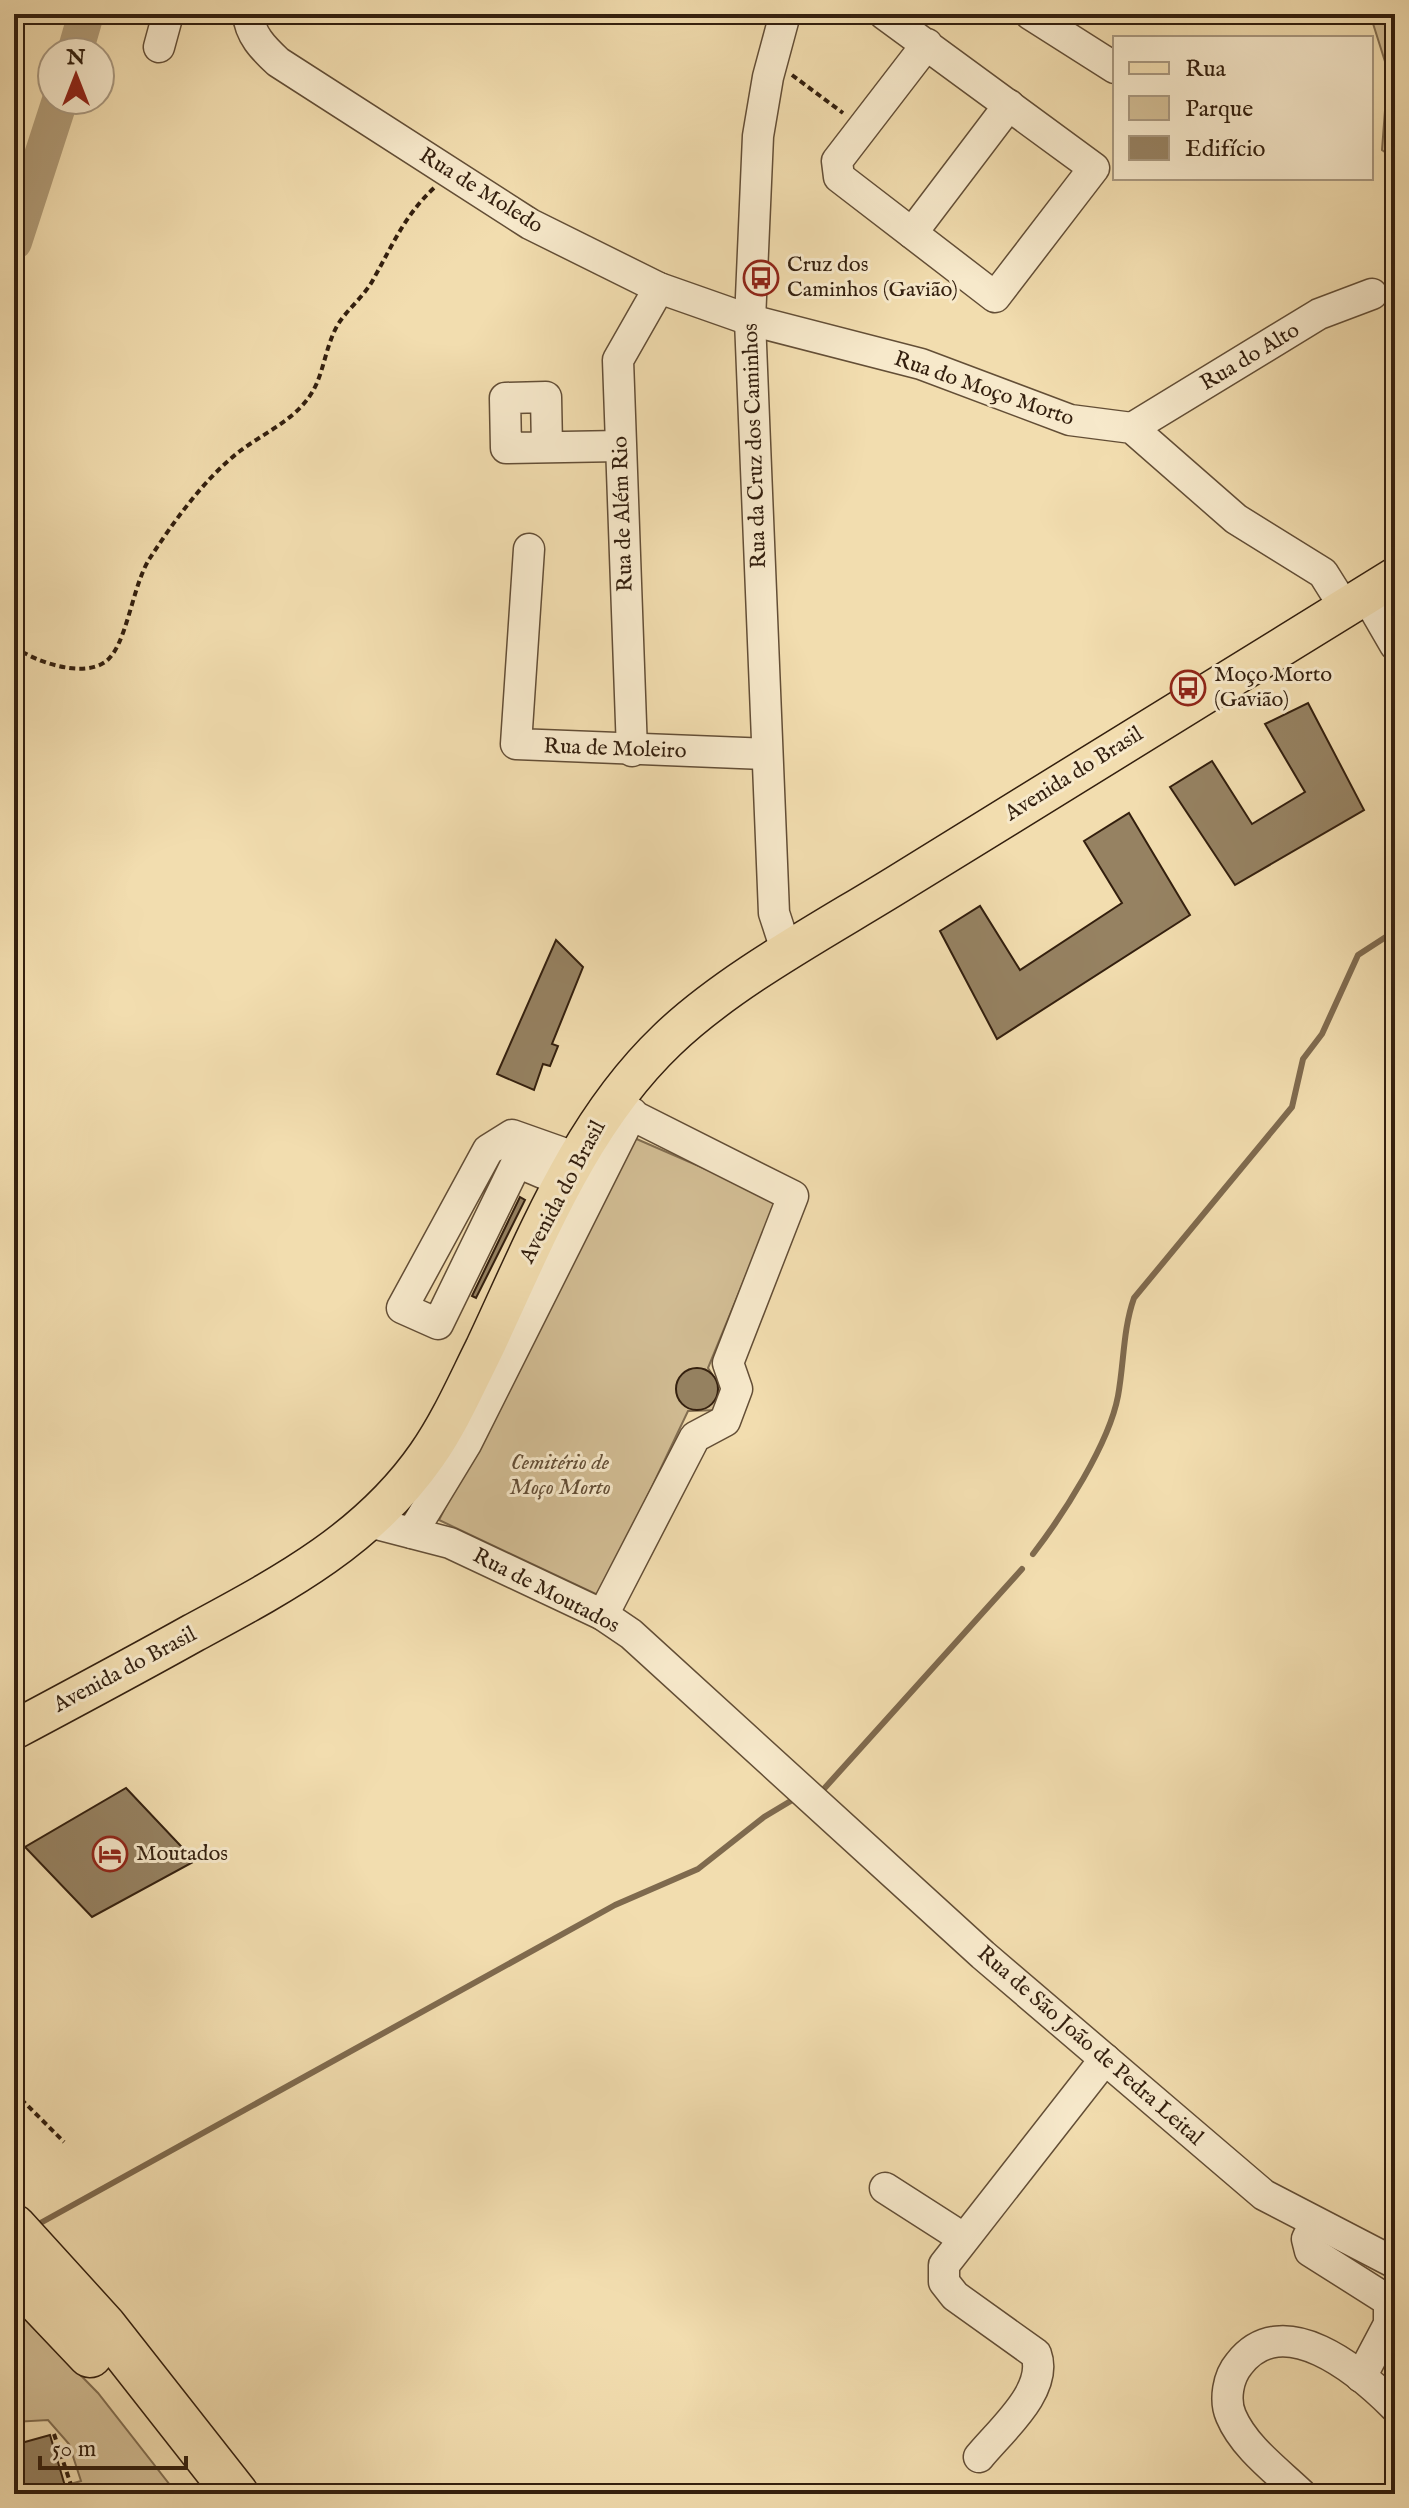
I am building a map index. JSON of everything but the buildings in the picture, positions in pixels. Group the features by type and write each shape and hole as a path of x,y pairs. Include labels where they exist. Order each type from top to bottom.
{"highway":[{"path":"14,2227 104,2326 236,2494"},
{"path":"14,2275 75,2337 199,2494"}],"main road":[{"name":"Avenida do Brasil","path":"14,1730 278,1587 328,1557 369,1522 427,1455 457,1403 570,1170 621,1108 669,1038 787,953 1162,718 1295,642 1369,593"}],"street":[{"path":"159,47 168,14"},
{"name":"Rua de Moledo","path":"248,14 249,25 261,45 278,62 530,224 659,288 750,320"},
{"name":"Rua da Cruz dos Caminhos","path":"785,14 772,60 758,136 750,320 774,913 787,953"},
{"path":"884,14 927,44 1094,168 995,297 839,177 837,161 927,44"},
{"path":"1030,14 1113,67"},
{"path":"912,233 1009,105"},
{"name":"Rua de Além Rio","path":"632,751 618,360 659,288"},
{"name":"Rua do Alto","path":"1132,428 1319,314 1372,294"},
{"name":"Rua do Moço Morto","path":"750,320 921,364 1070,420 1132,428"},
{"path":"1132,428 1236,519 1323,573 1369,593 1395,645"},
{"path":"547,447 620,446"},
{"name":"Rua de Moleiro","path":"529,549 516,744 767,754"},
{"name":"Rua da Cruz dos Caminhos","path":"775,882 800,922 823,931"},
{"path":"412,1533 466,1444 621,1108 793,1196 728,1363 737,1389 725,1421 695,1437 603,1615"},
{"path":"512,1135 570,1170 517,1162 438,1324 402,1308 488,1150 512,1135"},
{"name":"Rua de Moutados","path":"369,1522 450,1543 603,1615 631,1634 809,1795"},
{"name":"Rua de São João de Pedra Leital","path":"809,1795 983,1955 1264,2195 1395,2263"},
{"path":"979,2457 1036,2386 1041,2369 1036,2354 955,2296 944,2282 944,2265 1105,2059"},
{"path":"885,2188 963,2238"},
{"path":"1315,2223 1307,2239 1310,2251 1389,2301 1389,2324 1361,2377"},
{"path":"1301,2494 1247,2441 1230,2415 1227,2395 1233,2372 1248,2353 1268,2343 1291,2339 1361,2377 1395,2407"}],"path":[{"path":"772,60 861,127"},
{"path":"14,646 23,653 76,669 104,664 119,649 128,608 147,562 172,525 239,452 279,428 314,390 337,326 373,281 391,241 412,209 451,173"},
{"path":"14,2092 64,2142"},
{"path":"54,2434 74,2494"}],"green space":[{"path":"1370,14 1395,14 1395,159 1382,150 1388,71"},
{"name":"Cemitério de Moço Morto","path":"632,1137 777,1200 708,1368 727,1397 720,1410 688,1411 600,1596 439,1520"},
{"path":"14,2307 98,2393 177,2494 35,2494 81,2481 69,2444 48,2420 14,2422"}],"waterway":[{"path":"80,36 86,14"},
{"path":"14,242 55,116"},
{"path":"1033,1554 1071,1500 1095,1457 1113,1415 1134,1298 1292,1107 1303,1059 1322,1034 1358,955 1395,931"},
{"path":"822,1791 1022,1569"},
{"path":"35,2226 615,1905 698,1869 764,1817 794,1799"}],"place":[{"name":"Cruz dos Caminhos (Gavião)","path":"761,278"},
{"name":"Moço Morto (Gavião)","path":"1188,688"},
{"name":"Moutados","path":"110,1854"}]}
